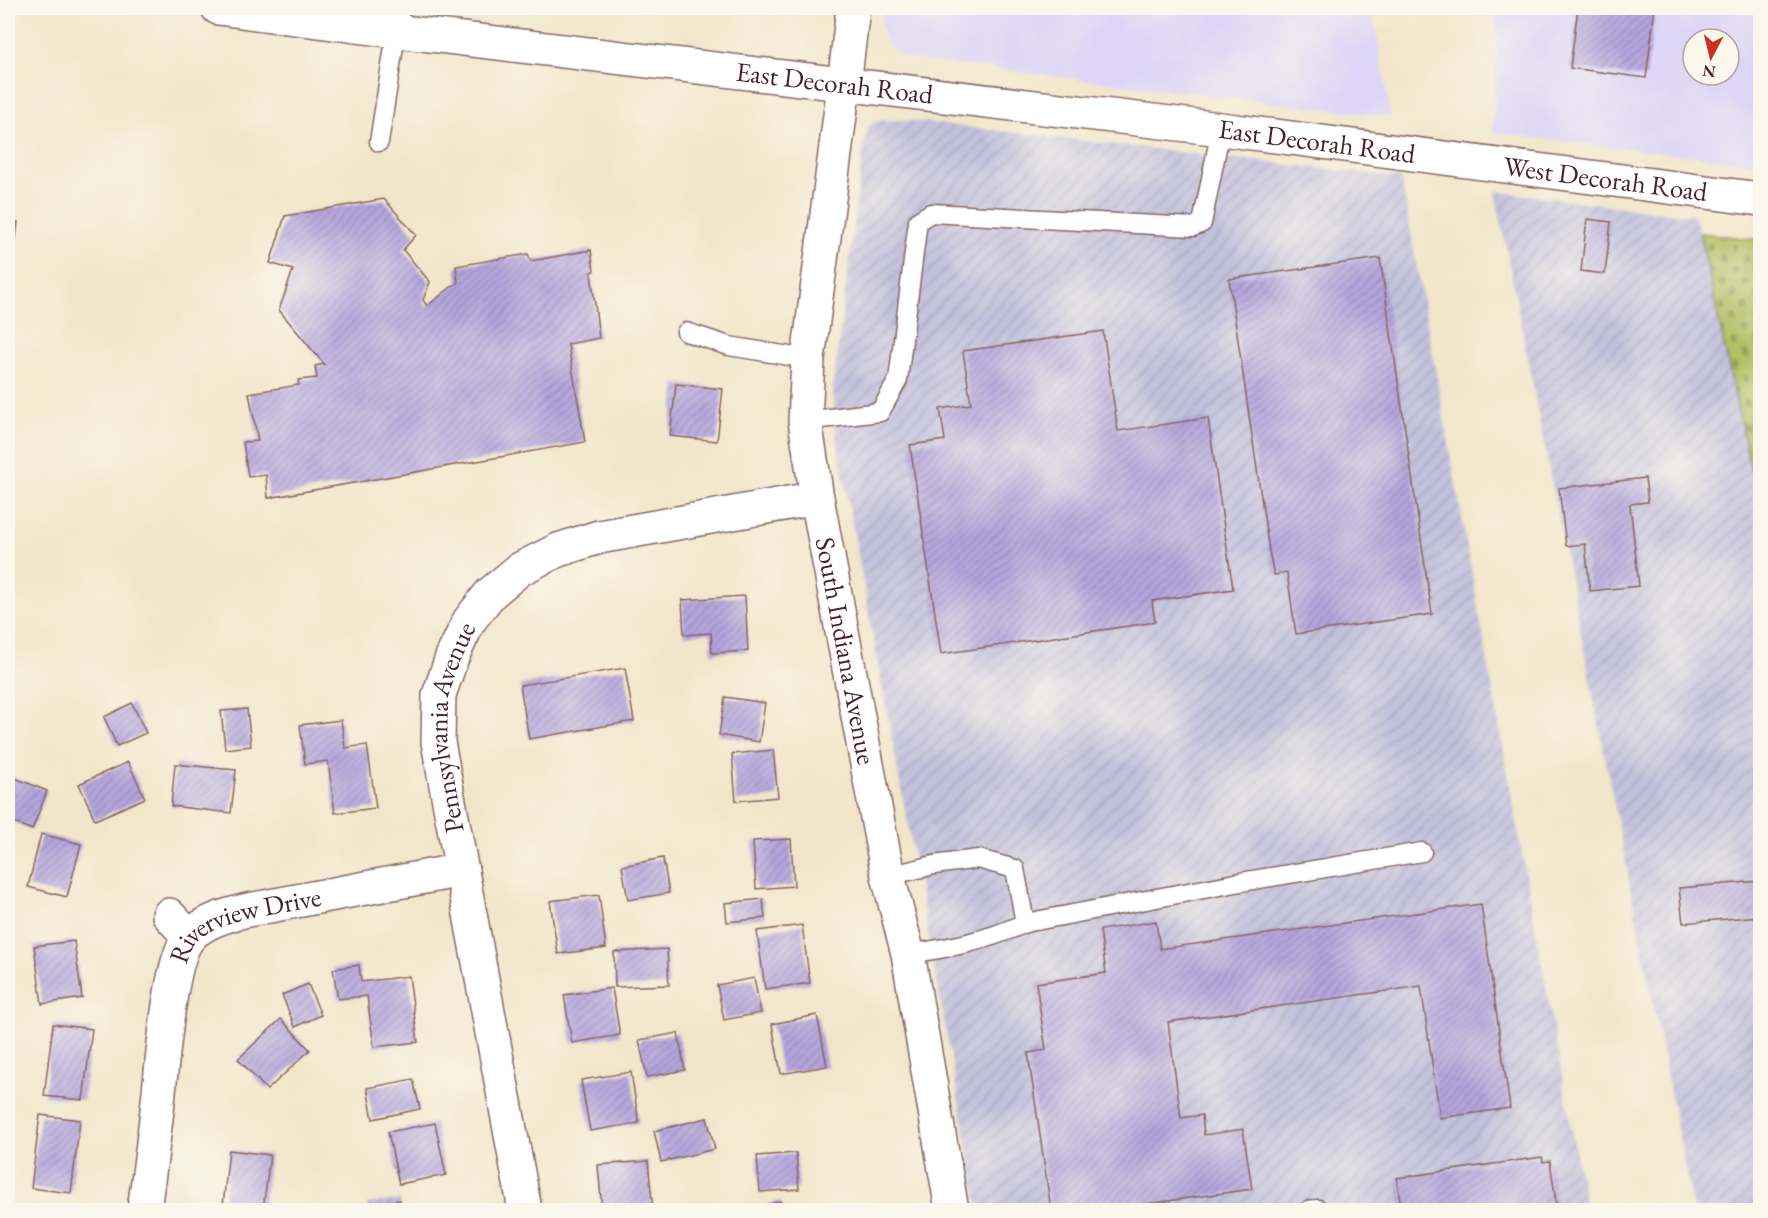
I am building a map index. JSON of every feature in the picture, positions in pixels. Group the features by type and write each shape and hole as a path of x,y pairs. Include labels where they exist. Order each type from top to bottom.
{"street":[{"name":"East Decorah Road","path":"218,8 397,19 844,85 1452,158"},
{"name":"South Indiana Avenue","path":"853,8 808,359 805,421 817,498 888,876 908,954 952,1210"},
{"name":"West Decorah Road","path":"1452,158 1761,199"},
{"name":"Pennsylvania Avenue","path":"525,1210 438,742 439,695 452,657 469,621 490,594 520,569 558,550 599,537 817,498"},
{"name":"Riverview Drive","path":"144,1210 171,994 180,954 179,926 204,926 224,916 248,910 462,870"}],"lane":[{"path":"379,142 397,19"},
{"path":"805,421 880,411 898,380 918,221 931,213 1193,227 1202,223 1221,129"},
{"path":"686,332 729,346 808,359"},
{"path":"908,954 950,948 998,936 1026,923 1241,882 1422,852"},
{"path":"888,876 934,865 978,859 1015,869 1026,923"},
{"path":"1309,1210 1318,1210"}],"shaded area":[{"path":"883,8 1372,8 1391,117 910,59 889,47 885,40 881,26"},
{"path":"1493,8 1760,8 1760,164 1493,133 1497,35"},
{"path":"883,120 907,120 1401,178 1586,1210 979,1210 833,419 833,387 864,144 868,127"},
{"path":"1495,191 1694,216 1700,233 1760,512 1760,1210 1693,1210"}],"green space":[{"path":"1700,233 1760,240 1760,512"}],"building":[{"path":"1578,8 1655,8 1646,78 1570,68"},
{"path":"384,199 416,235 403,250 430,282 423,300 427,306 458,282 456,266 528,254 531,261 591,250 594,271 591,272 599,338 568,344 585,442 268,498 266,475 248,477 243,442 258,441 249,393 299,385 298,380 317,378 315,366 324,364 279,310 293,270 270,263 285,216"},
{"path":"1587,219 1611,222 1605,274 1581,271"},
{"path":"8,221 18,222 9,293 8,293"},
{"path":"1380,258 1432,614 1296,634 1287,573 1274,575 1269,551 1229,279"},
{"path":"1103,331 1118,431 1208,418 1233,589 1152,601 1155,622 941,654 910,445 945,440 940,409 971,404 963,351"},
{"path":"676,384 723,389 717,441 670,436"},
{"path":"1645,478 1648,502 1630,504 1639,586 1590,591 1585,544 1566,546 1559,488"},
{"path":"745,596 748,651 712,653 711,633 684,635 682,600"},
{"path":"625,668 634,721 529,739 520,685"},
{"path":"725,697 765,703 759,742 719,735"},
{"path":"132,703 146,733 117,746 104,717"},
{"path":"247,709 251,746 225,749 221,711"},
{"path":"341,720 345,748 367,745 376,808 335,813 328,761 305,764 300,725"},
{"path":"773,750 778,797 736,801 732,754"},
{"path":"128,762 145,798 95,820 79,784"},
{"path":"175,764 236,770 231,813 171,806"},
{"path":"8,775 47,791 32,830 8,820"},
{"path":"41,834 81,844 67,897 28,887"},
{"path":"791,839 794,886 756,889 753,841"},
{"path":"663,858 669,893 628,900 622,866"},
{"path":"1760,881 1760,916 1683,923 1679,888"},
{"path":"599,895 606,948 558,954 550,901"},
{"path":"763,899 765,918 727,922 725,903"},
{"path":"1481,904 1510,1108 1440,1118 1421,986 1168,1022 1181,1118 1202,1115 1204,1135 1243,1129 1252,1189 1103,1210 1051,1210 1028,1053 1046,1050 1036,983 1106,973 1100,930 1156,921 1160,949"},
{"path":"802,925 810,983 765,989 757,931"},
{"path":"74,941 82,998 42,1004 34,946"},
{"path":"667,949 669,985 615,987 614,952"},
{"path":"359,965 361,982 409,976 418,1042 374,1047 367,996 338,999 333,969"},
{"path":"754,978 761,1013 724,1020 717,985"},
{"path":"308,984 321,1015 295,1027 282,995"},
{"path":"612,988 620,1035 572,1043 564,995"},
{"path":"817,1015 827,1066 781,1074 772,1024"},
{"path":"281,1019 310,1050 267,1090 238,1059"},
{"path":"53,1024 92,1029 83,1100 44,1096"},
{"path":"678,1033 685,1070 647,1077 639,1040"},
{"path":"631,1072 639,1123 590,1131 581,1080"},
{"path":"413,1079 420,1109 373,1119 367,1088"},
{"path":"40,1115 80,1120 71,1193 31,1188"},
{"path":"707,1118 715,1149 661,1162 654,1131"},
{"path":"435,1123 446,1175 399,1184 388,1132"},
{"path":"229,1150 270,1155 263,1210 223,1206"},
{"path":"796,1153 799,1189 760,1192 757,1156"},
{"path":"1542,1157 1543,1162 1550,1161 1557,1210 1401,1210 1397,1178"},
{"path":"648,1161 653,1210 602,1210 598,1165"},
{"path":"400,1200 401,1210 368,1210 367,1204"},
{"path":"780,1201 783,1210 750,1210"},
{"path":"29,1207 46,1209 46,1210 29,1210"}]}
